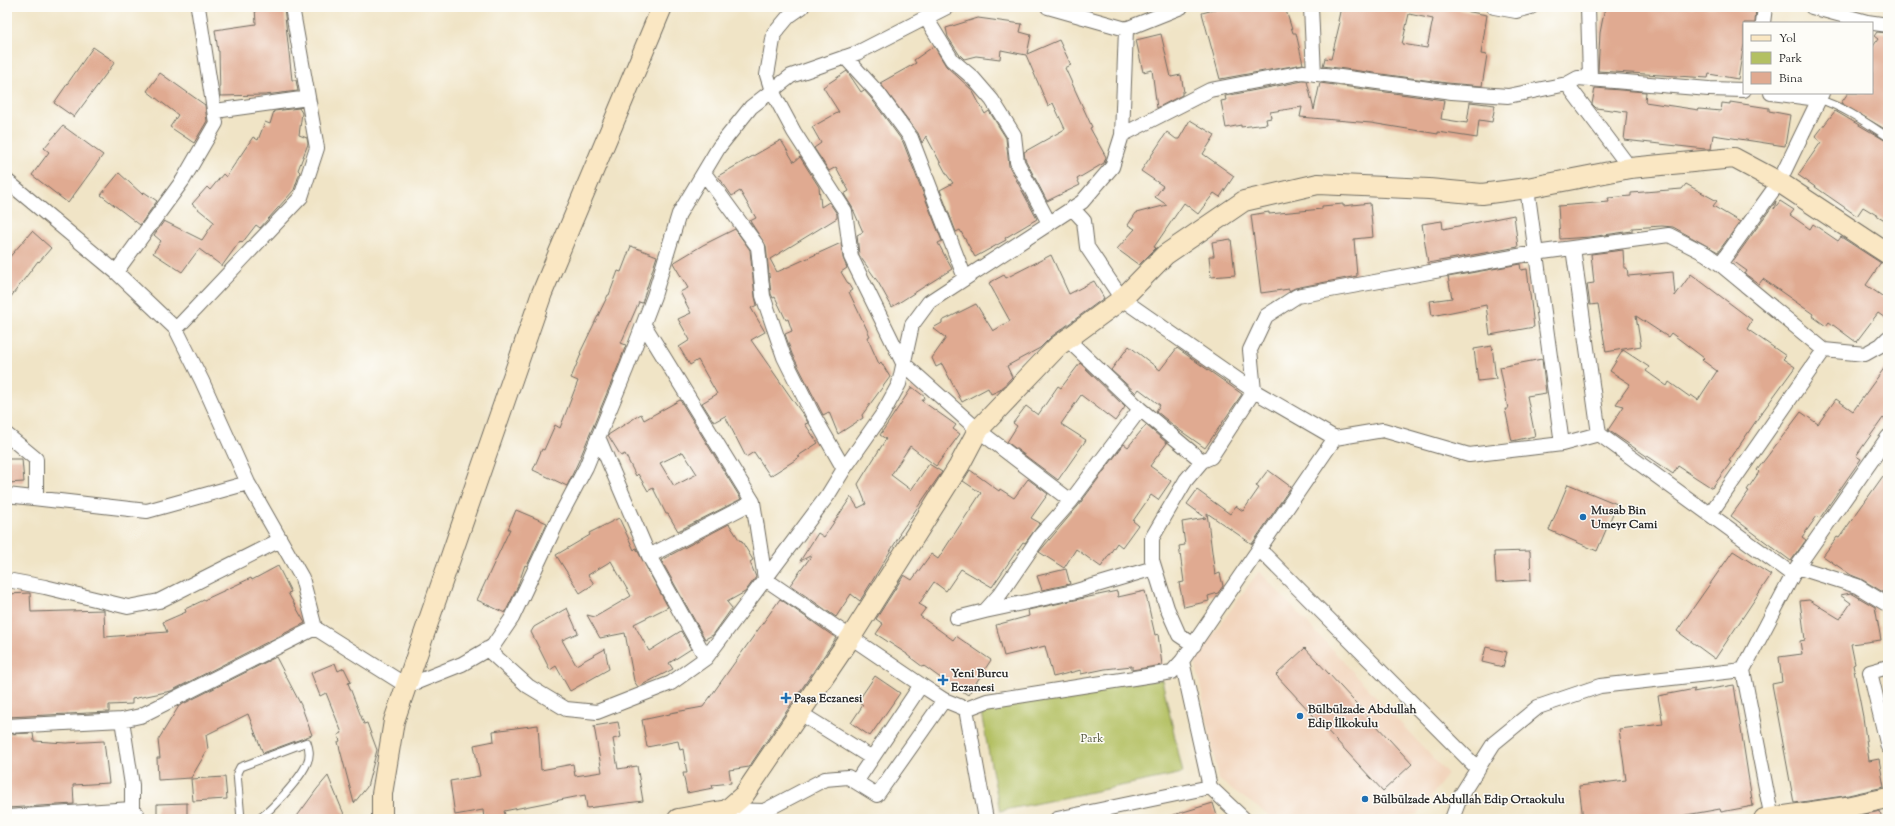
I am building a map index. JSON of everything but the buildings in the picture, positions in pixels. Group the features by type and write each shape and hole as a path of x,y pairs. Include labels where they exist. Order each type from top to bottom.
{"street":[{"path":"116,272 183,180 216,123 215,111 206,69 198,7"},
{"path":"176,329 301,197 317,148 292,7"},
{"path":"382,819 382,794 394,721 542,293 662,7"},
{"path":"802,7 789,16 774,34 767,75 772,91 794,132 845,210 851,257 903,363 978,430 1071,501"},
{"path":"407,686 462,664 493,646 512,618 558,518 586,467 644,324 679,214 719,146 751,107 791,76 845,57 947,7"},
{"path":"1048,7 1126,29 1181,7"},
{"path":"1311,7 1314,74"},
{"path":"1494,7 1516,11 1531,7"},
{"path":"1588,7 1590,78"},
{"path":"1763,22 1765,7"},
{"path":"1812,7 1867,22"},
{"path":"926,18 952,60 973,78 992,100 1014,135 1017,162 1049,223"},
{"path":"1873,23 1888,25"},
{"path":"488,649 528,686 566,709 597,712 671,683 706,658 828,495 844,469 882,415 899,384 912,325 929,302 1082,202 1112,167 1122,135 1126,29"},
{"path":"845,57 878,93 911,138 965,278"},
{"path":"1122,135 1210,90 1303,72 1452,92 1508,96 1567,84 1578,78 1709,89 1743,90"},
{"path":"1567,84 1630,168"},
{"path":"1720,264 1779,182 1820,96 1787,94"},
{"path":"215,111 308,98"},
{"path":"732,816 744,795 850,637 959,466 978,430 1067,339 1122,299 1165,255 1244,201 1318,184 1429,189 1482,194 1526,188 1630,168 1734,158 1779,182 1888,254"},
{"path":"704,173 758,247 764,296 784,357 812,413 844,469"},
{"path":"7,181 116,272 176,329 202,381 248,483 302,578 315,628 407,686"},
{"path":"1526,188 1562,444"},
{"path":"1072,208 1084,221 1087,246 1122,299 1254,391 1335,438 1383,430 1468,455 1562,444 1599,434"},
{"path":"1194,645 1180,634 1167,608 1152,560 1152,538 1186,480 1202,461 1212,457 1254,391 1250,350 1266,316 1297,296 1535,253 1669,235 1706,254 1720,264 1824,350 1865,354 1882,345 1888,338"},
{"path":"1573,248 1599,434 1710,514 1795,571 1857,586 1888,605"},
{"path":"644,324 753,502 765,579 944,700 966,709 987,701 1172,672 1182,662 1194,645 1335,438"},
{"path":"1067,339 1140,409 1202,461"},
{"path":"1710,514 1824,350"},
{"path":"985,611 1001,593 1040,536 1071,501 1140,409"},
{"path":"7,435 36,459 36,498"},
{"path":"598,437 649,556 706,658"},
{"path":"1888,437 1795,571 1743,670 1769,819 1888,798"},
{"path":"7,495 147,511 248,483"},
{"path":"649,556 753,502"},
{"path":"7,580 128,606 159,601 280,540"},
{"path":"1259,549 1478,769"},
{"path":"957,618 1072,592 1154,568"},
{"path":"7,726 122,720 140,716 315,628"},
{"path":"1182,662 1210,787 1244,819"},
{"path":"1888,667 1870,672 1888,747"},
{"path":"1452,819 1461,795 1494,743 1538,707 1600,686 1743,670"},
{"path":"856,782 921,685"},
{"path":"678,819 732,816 764,811 825,779 848,777 876,794 944,700"},
{"path":"966,709 986,819"},
{"path":"800,712 872,758"},
{"path":"7,817 134,814 132,785 122,720"},
{"path":"1057,819 1210,787"}],"lane":[{"path":"1820,96 1858,116 1888,137"},
{"path":"241,819 237,773 240,767 307,742 310,752 307,763 284,794 259,819"}],"shaded area":[{"name":"Bülbülzade Abdullah Edip İlkokulu","path":"1259,571 1448,774 1418,814 1394,819 1274,819 1219,780 1195,659"}],"green space":[{"name":"Park","path":"1162,680 1183,773 1000,811 981,713 1083,686"}],"place":[{"name":"Musab Bin Umeyr Cami","path":"1583,517"},
{"name":"Yeni Burcu Eczanesi","path":"943,680"},
{"name":"Paşa Eczanesi","path":"786,698"},
{"name":"Bülbülzade Abdullah Edip İlkokulu","path":"1300,716"},
{"name":"Bülbülzade Abdullah Edip Ortaokulu","path":"1365,799"}]}
